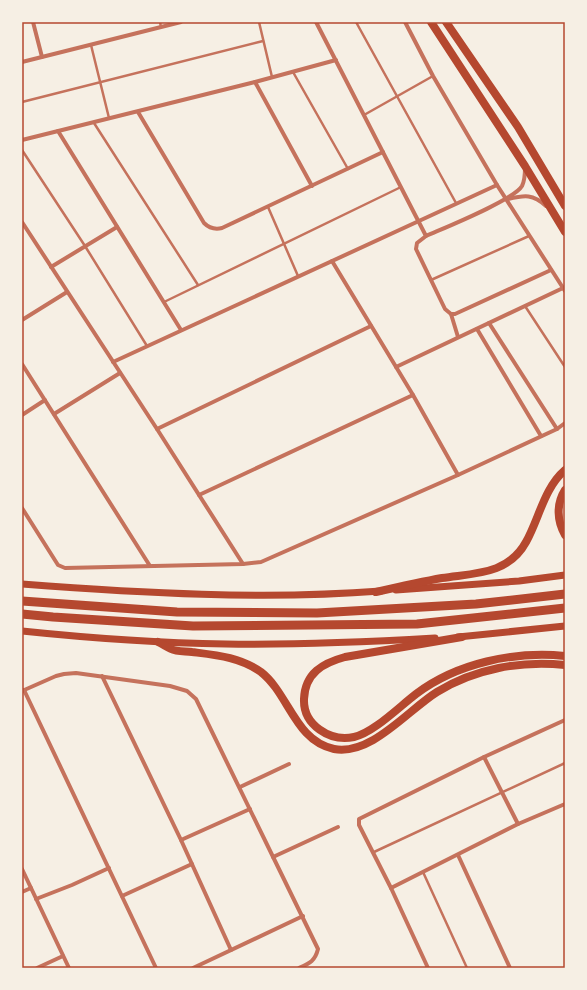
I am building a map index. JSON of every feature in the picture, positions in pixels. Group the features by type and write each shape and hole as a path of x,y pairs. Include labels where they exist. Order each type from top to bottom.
{"highway":[{"path":"431,22 525,166 565,232"},
{"path":"446,22 514,122 565,206"},
{"path":"376,592 442,578 486,572 506,564 515,556 526,542 554,482 565,470"},
{"path":"565,490 560,499 558,510 559,521 565,535"},
{"path":"22,601 177,612 318,613 476,604 565,594"},
{"path":"22,614 192,626 410,624 565,608"},
{"path":"462,637 345,657 332,661 320,667 311,676 306,687 304,699 306,712 312,723 321,731 332,737 344,739 355,737 367,732 417,693 433,683 461,670 487,662 517,656 545,654 565,656"},
{"path":"158,642 172,650 227,657 238,660 255,668 274,685 298,724 306,733 320,743 339,749 357,748 368,743 437,692 457,681 484,672 511,666 537,664 565,665"}],"main road":[{"path":"22,584 102,590 238,595 312,594 376,592 519,581 565,575"},
{"path":"22,631 158,642 226,644 323,643 462,637 565,626"}],"street":[{"path":"33,22 42,57"},
{"path":"22,62 181,22"},
{"path":"316,22 426,236"},
{"path":"396,367 525,306 564,290 497,185 433,76 405,22"},
{"path":"22,140 273,78 336,60"},
{"path":"255,82 312,186"},
{"path":"138,112 204,223 209,227 216,229 222,228 268,207 383,152"},
{"path":"58,131 181,330"},
{"path":"458,337 452,314 444,309 416,248 418,241 506,199 522,186 525,176 525,166"},
{"path":"113,362 418,220 497,185"},
{"path":"506,199 525,196 532,197 541,202 554,214"},
{"path":"22,222 244,564"},
{"path":"51,267 117,227"},
{"path":"332,260 413,395 458,475"},
{"path":"452,314 455,314 551,270"},
{"path":"22,320 67,292"},
{"path":"489,323 557,429"},
{"path":"157,429 371,326"},
{"path":"476,329 541,436"},
{"path":"22,364 150,566"},
{"path":"54,414 120,373"},
{"path":"199,495 413,395"},
{"path":"22,415 45,400"},
{"path":"22,508 58,565 65,568 244,564 261,562 458,475 557,429 565,423"},
{"path":"156,968 23,690 64,674 76,673 170,686 192,694 196,699 240,787 318,949 316,957 310,963 299,968"},
{"path":"102,676 181,840 231,950"},
{"path":"428,968 358,821 360,818 565,720"},
{"path":"484,758 518,824"},
{"path":"240,787 289,764"},
{"path":"391,888 518,824 565,804"},
{"path":"181,840 250,808"},
{"path":"273,856 338,827"},
{"path":"458,855 510,968"},
{"path":"122,896 192,864"},
{"path":"36,899 109,868"},
{"path":"22,869 69,968"},
{"path":"22,892 31,888"},
{"path":"193,968 303,916"},
{"path":"37,968 63,956"}],"lane":[{"path":"160,22 161,27"},
{"path":"259,22 273,78"},
{"path":"356,22 456,203"},
{"path":"22,102 264,41"},
{"path":"91,45 110,118"},
{"path":"293,72 348,169"},
{"path":"364,115 433,76"},
{"path":"94,122 198,285"},
{"path":"22,150 85,246 146,346"},
{"path":"163,302 401,187"},
{"path":"268,207 298,276"},
{"path":"430,280 529,236"},
{"path":"525,306 565,367"},
{"path":"374,852 565,763"},
{"path":"423,872 468,968"}]}
